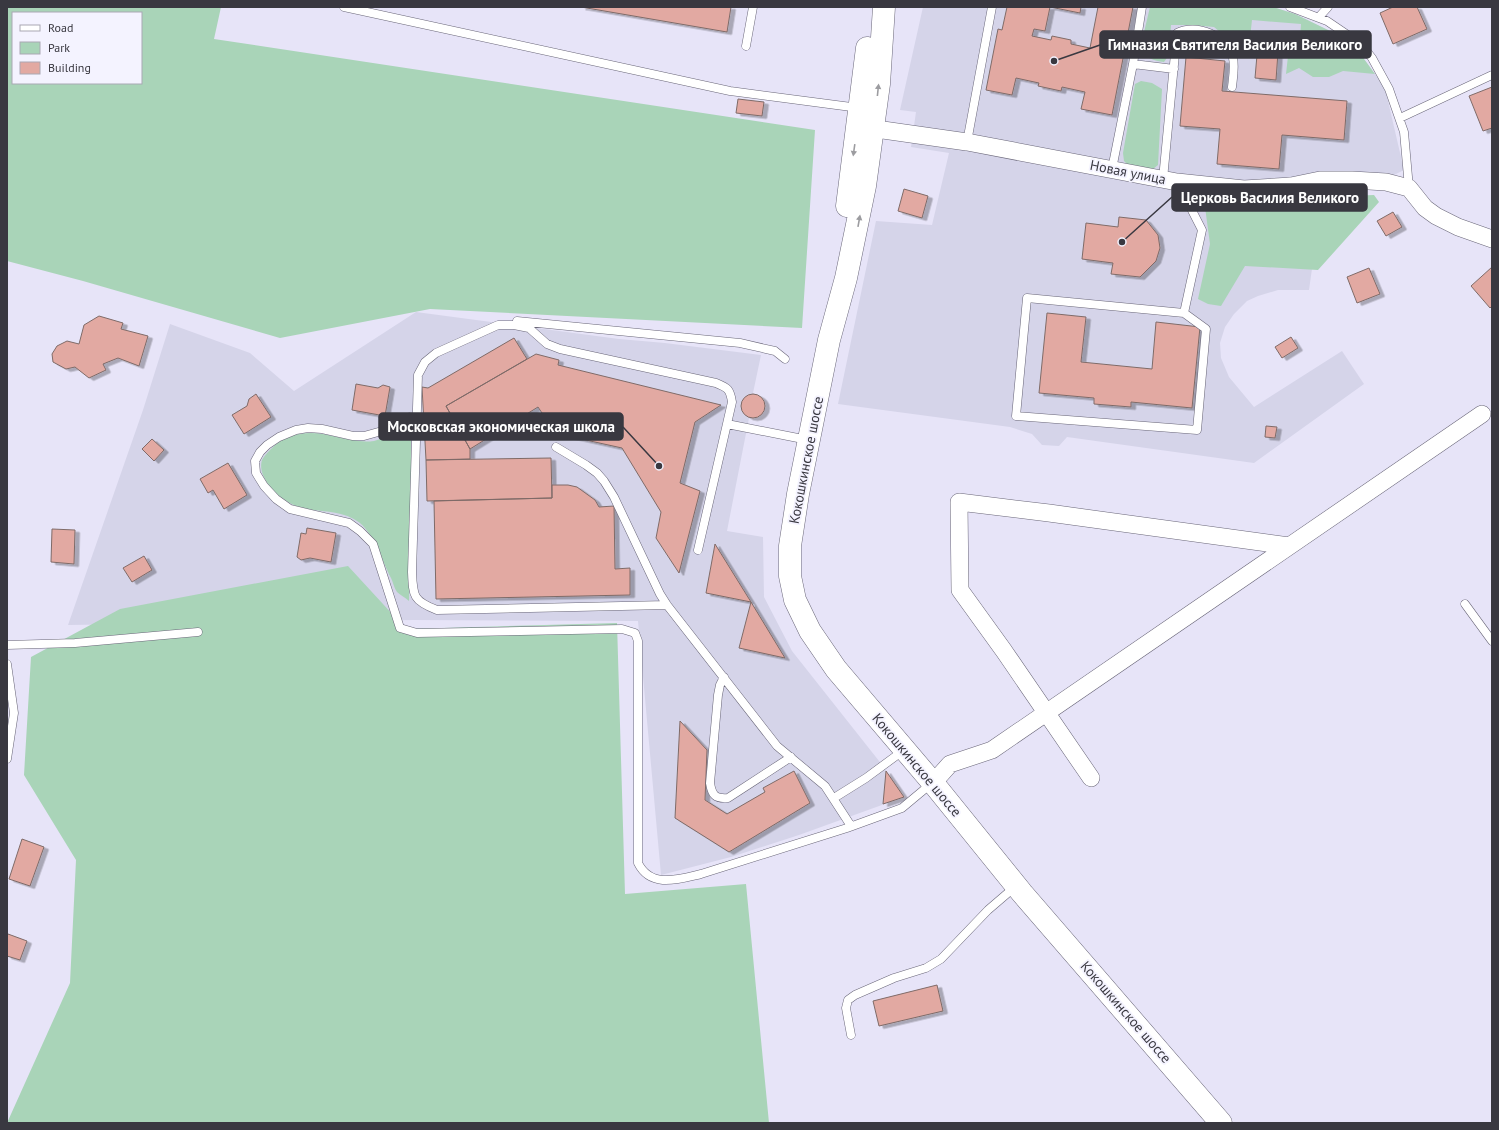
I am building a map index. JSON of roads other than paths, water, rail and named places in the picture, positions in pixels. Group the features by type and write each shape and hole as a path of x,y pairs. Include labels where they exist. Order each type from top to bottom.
{"main road":[{"path":"863,121 870,7"},
{"path":"863,121 879,78 884,7"},
{"name":"Кокошкинское шоссе","path":"863,121 865,186 855,242 841,300 829,340 797,500 789,555 790,576 796,600 810,631 827,657 933,782 1017,886 1221,1123"}],"street":[{"name":"Новая улица","path":"863,121 1170,181 1244,189 1291,186 1320,180 1352,180 1386,182 1408,188"},
{"path":"1408,188 1422,204 1436,216 1458,227 1492,239"},
{"path":"933,782 950,764 992,750 1046,714 1482,414"},
{"path":"1091,778 1004,651 960,590 959,502 1289,546"}],"lane":[{"path":"344,7 730,91 761,96 863,121"},
{"path":"746,46 753,7"},
{"path":"967,142 992,7"},
{"path":"1112,169 1133,64 1142,7"},
{"path":"1290,7 1327,21 1361,44 1382,74 1389,88 1404,132 1408,188"},
{"path":"1319,17 1328,7"},
{"path":"1184,313 1202,230 1170,181 1174,69 1177,33 1184,30 1211,33 1221,40 1229,48 1233,62 1232,86"},
{"path":"1133,64 1174,69"},
{"path":"1400,118 1492,76"},
{"path":"1027,298 1184,313 1206,329 1197,430 1016,416 1027,298"},
{"path":"506,320 740,343 775,351 785,359"},
{"path":"668,605 437,610 416,599 413,587 412,572 418,375 425,362 436,354 498,325 514,325 529,328 547,344 560,349 716,383 726,387 730,392 732,402 698,550"},
{"path":"410,417 389,429 364,436 353,436 322,429 308,428 296,430 279,437 260,452 255,461 256,473 264,486 276,499 290,509 349,523 360,531 373,544 400,628 417,632 622,629 635,633 638,642 638,863 642,871 650,877 662,880 681,878 708,871 851,826 902,808 933,782"},
{"path":"727,424 809,440"},
{"path":"556,447 586,465 597,473 604,481 614,497 660,594 777,746 825,786 851,826"},
{"path":"1465,604 1492,641"},
{"path":"7,645 75,643 198,632"},
{"path":"7,664 14,712 7,759"},
{"path":"724,677 720,685 718,695 710,783 711,791 716,796 728,798 791,757"},
{"path":"834,798 866,778 905,750"},
{"path":"851,1035 846,1008 848,1000 854,995 894,978 926,968 940,959 988,910 1017,886"}],"place":[{"name":"Гимназия Святителя Василия Великого","path":"1054,61"},
{"name":"Церковь Василия Великого","path":"1122,242"},
{"name":"Московская экономическая школа","path":"659,466"}]}
